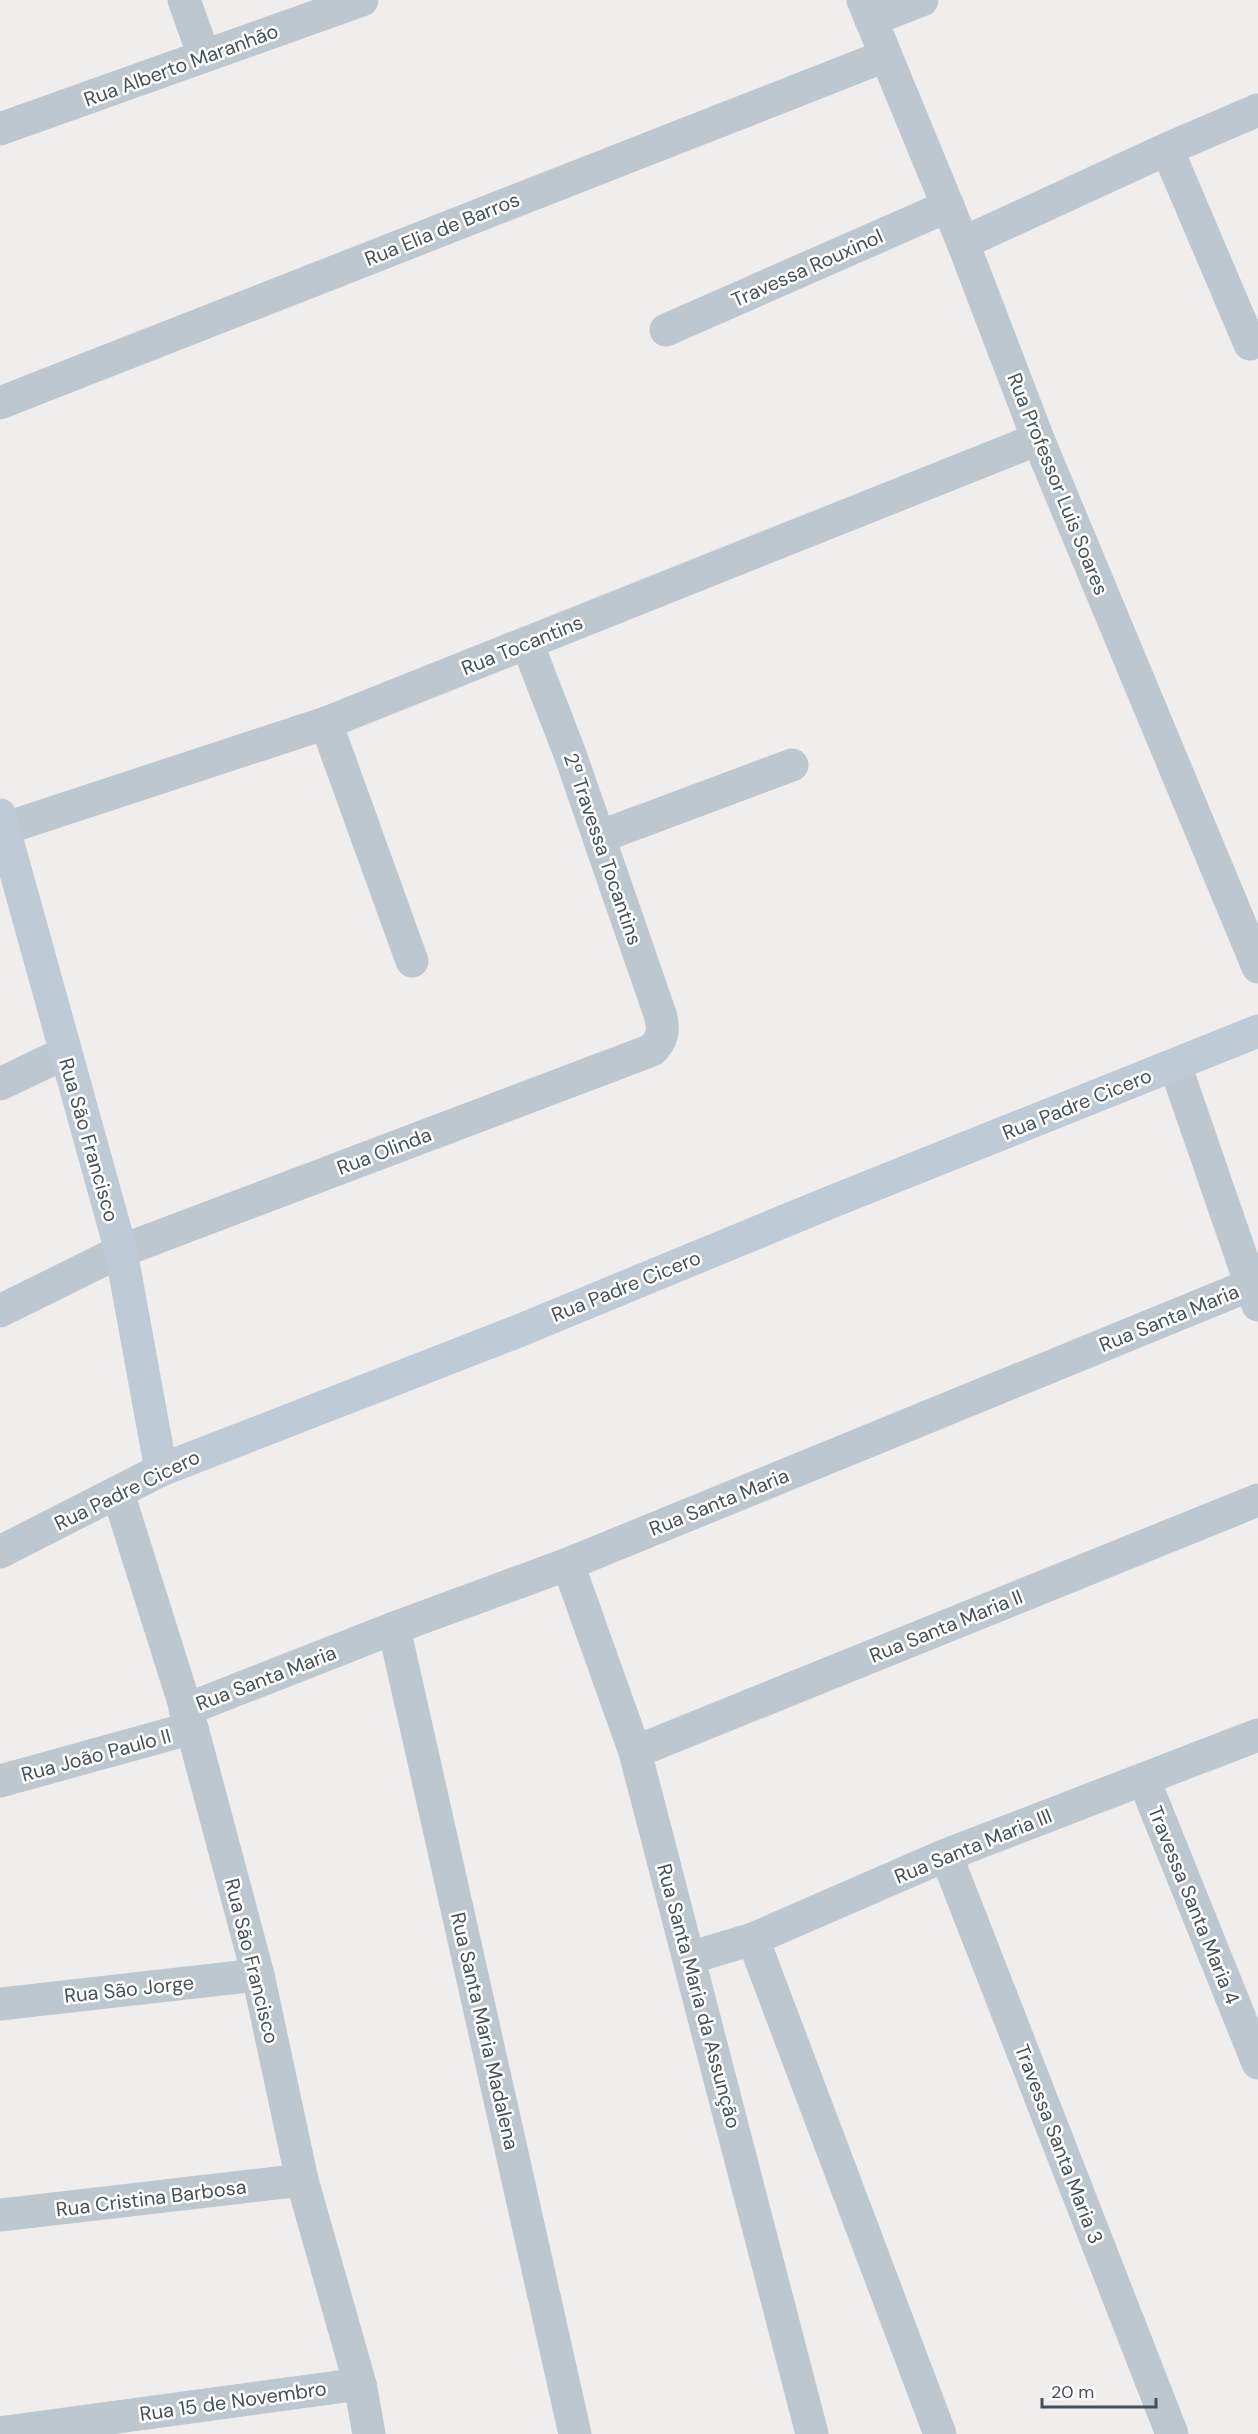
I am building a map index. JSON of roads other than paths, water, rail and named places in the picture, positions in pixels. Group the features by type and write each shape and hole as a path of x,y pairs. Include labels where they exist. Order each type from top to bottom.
{"street":[{"path":"184,0 204,56"},
{"name":"Rua Alberto Maranhão","path":"0,129 362,0"},
{"path":"867,10 922,0"},
{"name":"Rua Professor Luis Soares","path":"867,10 963,243 1038,439 1258,967"},
{"name":"Rua Elia de Barros","path":"0,403 885,56"},
{"path":"963,243 1167,149 1258,110"},
{"path":"1167,149 1250,344"},
{"name":"Travessa Rouxinol","path":"666,330 948,206"},
{"name":"Rua Tocantins","path":"1,825 326,723 1038,439"},
{"name":"2ª Travessa Tocantins","path":"527,643 570,754 662,1017 661,1040 647,1052"},
{"path":"326,723 412,961"},
{"path":"598,837 792,765"},
{"name":"Rua São Francisco","path":"1,825 120,1251 160,1470"},
{"name":"Rua Padre Cicero","path":"0,1552 160,1470 511,1334 842,1197 1258,1031"},
{"name":"Rua Olinda","path":"0,1311 120,1251 647,1052"},
{"path":"0,1084 65,1053"},
{"path":"1175,1065 1254,1295"},
{"name":"Rua Santa Maria","path":"189,1719 394,1628 568,1564 1254,1295"},
{"name":"Rua São Francisco","path":"118,1493 189,1719 258,1975 302,2180 360,2384 369,2434"},
{"name":"Rua Santa Maria II","path":"635,1752 1258,1500"},
{"name":"Rua Santa Maria da Assunção","path":"568,1564 635,1752 812,2434"},
{"name":"Rua Santa Maria Madalena","path":"394,1628 575,2434"},
{"name":"Rua João Paulo II","path":"0,1781 189,1719"},
{"name":"Rua Santa Maria III","path":"689,1958 753,1939 946,1855 1258,1735"},
{"name":"Travessa Santa Maria 4","path":"1144,1780 1258,2063"},
{"name":"Travessa Santa Maria 3","path":"946,1855 1172,2434"},
{"path":"753,1939 940,2434"},
{"name":"Rua São Jorge","path":"0,2004 258,1975"},
{"name":"Rua Cristina Barbosa","path":"0,2215 302,2180"},
{"name":"Rua 15 de Novembro","path":"0,2433 360,2384"}]}
